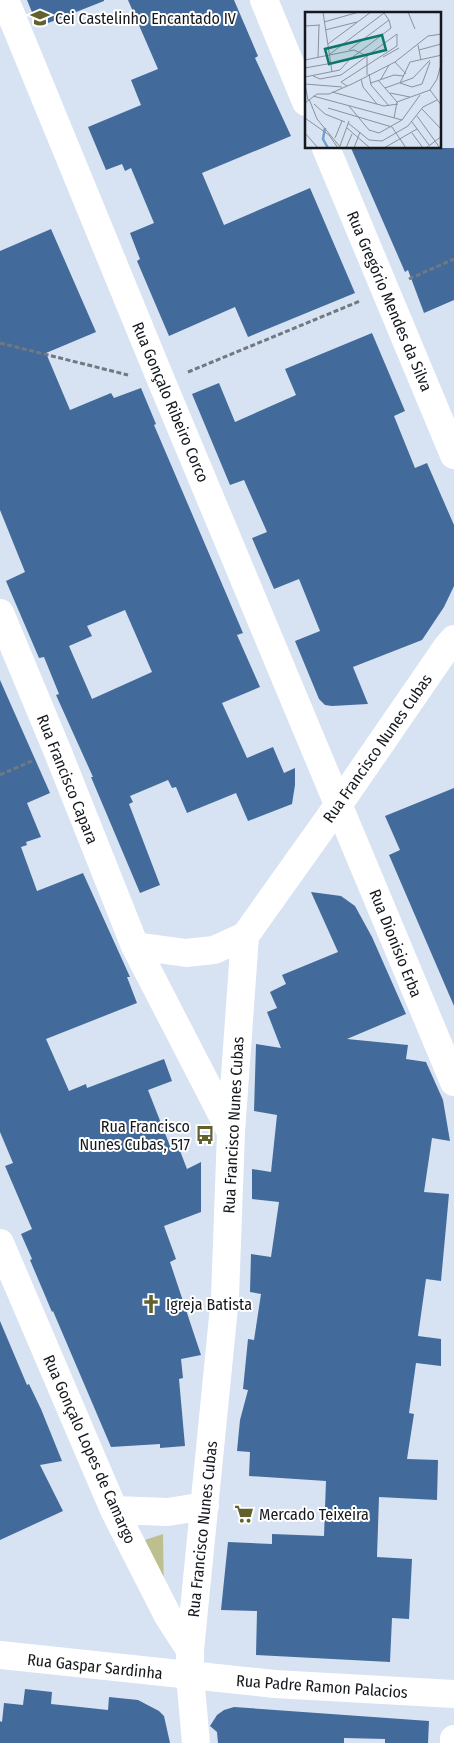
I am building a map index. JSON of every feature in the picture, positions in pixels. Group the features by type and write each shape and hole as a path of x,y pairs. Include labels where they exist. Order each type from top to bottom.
{"street":[{"name":"Rua Gonçalo Ribeiro Corco","path":"5,0 161,380 339,804"},
{"path":"264,0 305,100"},
{"name":"Rua Gregório Mendes da Silva","path":"326,149 454,455"},
{"name":"Rua Francisco Capara","path":"0,613 135,946 231,1132"},
{"name":"Rua Francisco Nunes Cubas","path":"196,1743 190,1663 225,1297 231,1132 244,936 339,804 446,647 454,639"},
{"name":"Rua Dionisio Erba","path":"339,804 454,1082"},
{"path":"135,946 186,954 214,950 244,936"},
{"name":"Rua Gonçalo Lopes de Camargo","path":"0,1243 114,1510 190,1663"},
{"path":"114,1510 168,1512 205,1506"},
{"name":"Rua Gaspar Sardinha","path":"0,1655 190,1663"},
{"name":"Rua Padre Ramon Palacios","path":"190,1663 275,1684 454,1694"}],"path":[{"path":"0,342 142,378 161,380 182,374 385,290 454,259"},
{"path":"0,774 57,750"}],"green space":[{"path":"163,1534 164,1598 136,1543"}],"building":[{"path":"27,0 104,0 104,1 38,27"},
{"path":"128,0 234,0 258,56 255,58 291,136 202,173 224,225 310,188 355,293 248,337 235,307 169,336 137,261 140,259 130,233 154,223 131,168 125,171 122,164 106,170 88,127 141,105 131,80 158,69"},
{"path":"454,148 454,300 424,313 408,270 405,272 351,149"},
{"path":"51,229 96,332 46,353 70,410 111,393 114,398 141,388 156,424 154,425 243,633 237,635 260,687 222,703 247,758 273,747 284,773 295,768 292,804 248,821 236,793 187,813 176,787 172,788 168,780 130,796 133,802 129,804 160,885 140,893 91,777 93,777 56,695 59,694 44,657 39,658 6,581 25,572 0,510 0,251","holes":["125,610 152,672 92,699 69,646 92,636 87,626"]},
{"path":"372,333 405,411 394,416 415,468 427,463 454,525 454,586 444,607 422,640 353,667 368,704 332,706 325,705 319,699 295,641 320,631 299,579 274,589 252,538 267,532 244,480 230,485 192,394 219,383 235,422 296,395 285,369"},
{"path":"0,680 50,793 27,803 41,837 26,842 27,845 21,847 37,891 83,873 130,977 127,977 137,1003 46,1039 69,1091 86,1084 87,1088 164,1059 172,1081 148,1090 170,1146 177,1143 187,1169 201,1162 201,1212 164,1226 176,1259 170,1262 201,1355 181,1359 183,1378 179,1379 185,1446 160,1448 160,1444 111,1447 30,1260 32,1259 21,1234 32,1229 5,1166 13,1163 0,1132"},
{"path":"454,788 454,1006 389,855 400,850 385,816"},
{"path":"311,892 341,896 355,906 372,937 406,1014 347,1039 408,1045 406,1059 426,1062 443,1100 450,1141 432,1138 424,1192 449,1194 441,1281 426,1279 418,1336 441,1339 441,1366 416,1363 409,1413 414,1414 407,1459 438,1460 437,1500 379,1497 377,1557 412,1559 409,1619 392,1618 390,1662 256,1655 257,1611 221,1610 228,1542 272,1544 272,1534 324,1536 326,1481 249,1476 250,1452 237,1451 240,1420 248,1390 243,1389 248,1339 254,1340 261,1294 250,1292 251,1254 271,1257 279,1202 252,1199 252,1169 271,1172 277,1115 254,1111 256,1044 281,1048 267,1012 277,1008 270,992 286,984 282,975 338,952"},
{"path":"0,1321 27,1385 29,1384 41,1409 62,1461 40,1465 63,1511 0,1540"},
{"path":"25,1689 52,1692 51,1704 108,1710 109,1697 138,1700 159,1711 164,1716 170,1743 0,1743 0,1721 2,1722 4,1703 23,1705"},
{"path":"234,1707 429,1721 428,1743 385,1743 385,1739 344,1738 344,1743 218,1743 217,1732 210,1726 217,1715 224,1710"}],"place":[{"name":"Cei Castelinho Encantado IV","path":"40,18"},
{"name":"Rua Francisco Nunes Cubas, 517","path":"205,1135"},
{"name":"Igreja Batista","path":"151,1304"},
{"name":"Mercado Teixeira","path":"244,1514"}]}
